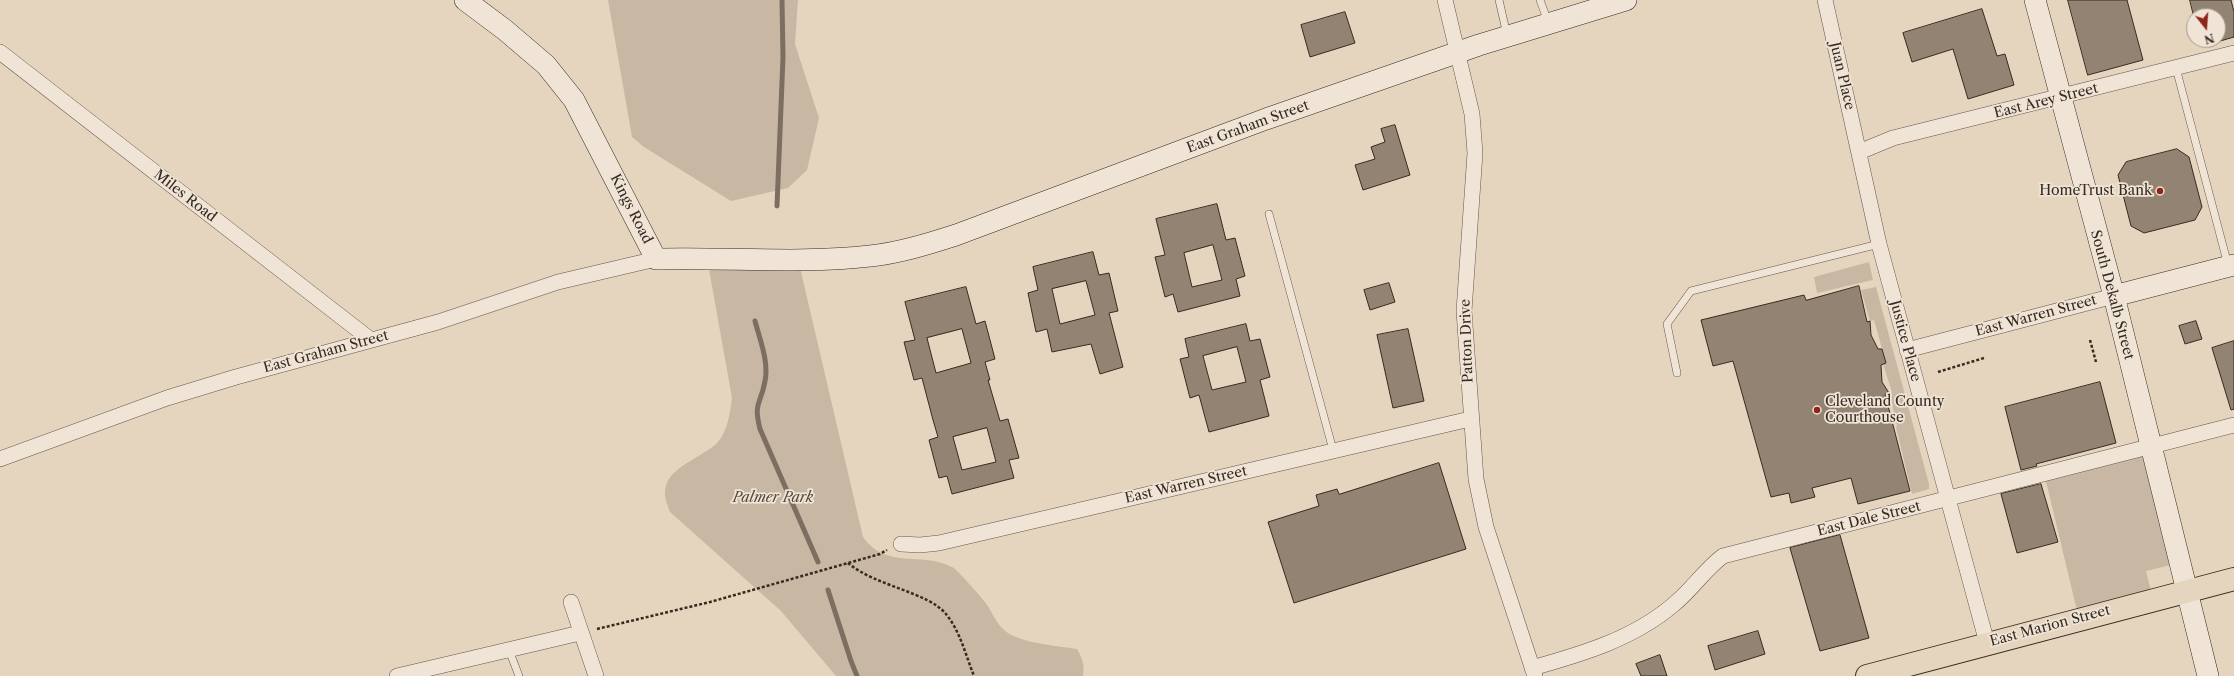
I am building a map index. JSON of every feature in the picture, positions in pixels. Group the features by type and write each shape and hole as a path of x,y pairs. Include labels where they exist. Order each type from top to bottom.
{"main road":[{"name":"East Marion Street","path":"1867,676 1987,643 2234,579"}],"street":[{"name":"Kings Road","path":"465,0 505,30 546,65 574,100 656,259 798,259 872,256"},
{"name":"Patton Drive","path":"1445,0 1459,53 1472,114 1475,154 1464,311 1470,419 1476,479 1486,528 1533,672"},
{"name":"East Graham Street","path":"872,256 925,245 981,227 1266,119 1507,36 1626,0"},
{"name":"Juan Place","path":"1825,0 1859,152"},
{"name":"South Dekalb Street","path":"2035,0 2114,296 2208,676"},
{"name":"Miles Road","path":"0,52 371,340"},
{"name":"East Arey Street","path":"1859,152 1893,138 2234,53"},
{"name":"Justice Place","path":"1859,152 1879,244 1987,643"},
{"name":"East Graham Street","path":"0,459 174,396 236,376 438,322 558,282 656,259"},
{"name":"East Warren Street","path":"1907,350 2231,266"},
{"name":"East Warren Street","path":"901,544 920,545 939,543 1470,419"},
{"name":"East Dale Street","path":"1533,672 1599,647 1655,619 1690,590 1708,567 1723,556 2234,425"},
{"path":"571,602 580,633 596,676"},
{"path":"397,676 580,633"}],"lane":[{"path":"1499,0 1507,36"},
{"path":"1540,0 1548,23"},
{"path":"2176,68 2231,266"},
{"path":"1269,214 1333,450"},
{"path":"1676,373 1667,324 1691,291 1879,244"},
{"path":"509,650 519,676"}],"path":[{"path":"2090,340 2096,362"},
{"path":"1938,372 1984,358"},
{"path":"580,633 710,602 880,554 901,544"},
{"path":"848,563 857,571 876,581 934,604 946,614 956,630 974,676"}],"green space":[{"path":"608,0 798,0 795,44 819,118 807,170 788,188 731,201 644,147 632,137"},
{"name":"Palmer Park","path":"707,258 798,259 863,537 872,547 893,557 940,562 952,567 985,602 1001,627 1010,634 1028,641 1077,649 1083,662 1083,676 836,676 781,611 670,512 665,496 667,483 672,475 679,469 718,442 726,426 732,398"},
{"path":"1869,262 1873,280 1817,293 1814,277"},
{"path":"1876,287 1929,484 1929,489 1912,494 1889,393 1892,392 1883,364 1886,363 1874,320 1870,321 1861,290"},
{"path":"2151,446 2179,563 2146,571 2153,599 2079,619 2044,473"}],"building":[{"path":"2068,0 2127,0 2143,60 2088,75"},
{"path":"2190,0 2231,0 2234,12 2234,37 2226,39 2226,8 2192,8"},
{"path":"1982,9 1997,56 2005,54 2014,85 1968,99 1953,49 1912,62 1903,33"},
{"path":"1345,12 1355,43 1310,57 1301,25"},
{"path":"1395,125 1410,175 1363,190 1355,165 1375,159 1371,147 1385,142 1381,129"},
{"name":"HomeTrust Bank","path":"2177,149 2189,157 2202,207 2195,220 2144,233 2131,226 2118,175 2126,162"},
{"path":"1217,204 1226,240 1235,238 1245,276 1236,279 1240,296 1178,312 1173,294 1165,297 1155,257 1165,255 1156,219","holes":["1213,245 1222,280 1192,287 1184,253"]},
{"path":"1093,252 1099,275 1109,273 1118,311 1109,313 1123,367 1100,374 1091,344 1052,352 1047,329 1036,332 1028,293 1038,290 1033,267","holes":["1086,281 1095,315 1060,324 1052,289"]},
{"path":"1389,283 1395,302 1370,310 1364,290"},
{"name":"Cleveland County Courthouse","path":"1859,286 1867,322 1870,321 1871,335 1878,349 1882,349 1886,363 1881,365 1882,382 1889,393 1885,394 1910,491 1858,504 1851,478 1812,488 1815,497 1791,503 1789,493 1771,497 1733,361 1713,366 1701,320 1804,295 1806,300"},
{"path":"966,287 976,324 985,321 995,359 985,362 990,380 988,380 1000,421 1008,419 1019,458 1009,460 1014,478 952,494 947,476 939,478 929,440 938,437 922,378 914,380 904,342 915,340 905,302","holes":["962,329 971,363 936,373 927,338","987,428 996,462 962,470 953,437"]},
{"path":"2196,321 2202,339 2185,344 2179,326"},
{"path":"1246,324 1250,341 1260,339 1270,377 1260,380 1269,416 1209,432 1199,395 1190,398 1180,359 1189,357 1185,339","holes":["1237,347 1246,382 1212,390 1203,356"]},
{"path":"1408,329 1424,401 1393,408 1377,335"},
{"path":"2234,341 2234,409 2231,410 2212,348"},
{"path":"2100,382 2116,443 2036,464 2037,466 2021,470 2005,407"},
{"path":"1439,463 1466,549 1294,603 1268,522 1319,506 1316,495 1337,489 1339,494"},
{"path":"2041,484 2058,542 2017,553 2001,494"},
{"path":"1840,535 1869,638 1820,651 1790,548"},
{"path":"1758,631 1765,654 1715,670 1708,646"},
{"path":"1660,655 1667,676 1641,676 1636,664"}],"waterway":[{"path":"777,206 783,57 782,0"},
{"path":"755,321 766,366 765,381 757,408 760,429 818,562"},
{"path":"828,590 857,676"}],"place":[{"name":"HomeTrust Bank","path":"2160,191"},
{"name":"Cleveland County Courthouse","path":"1817,410"}]}
